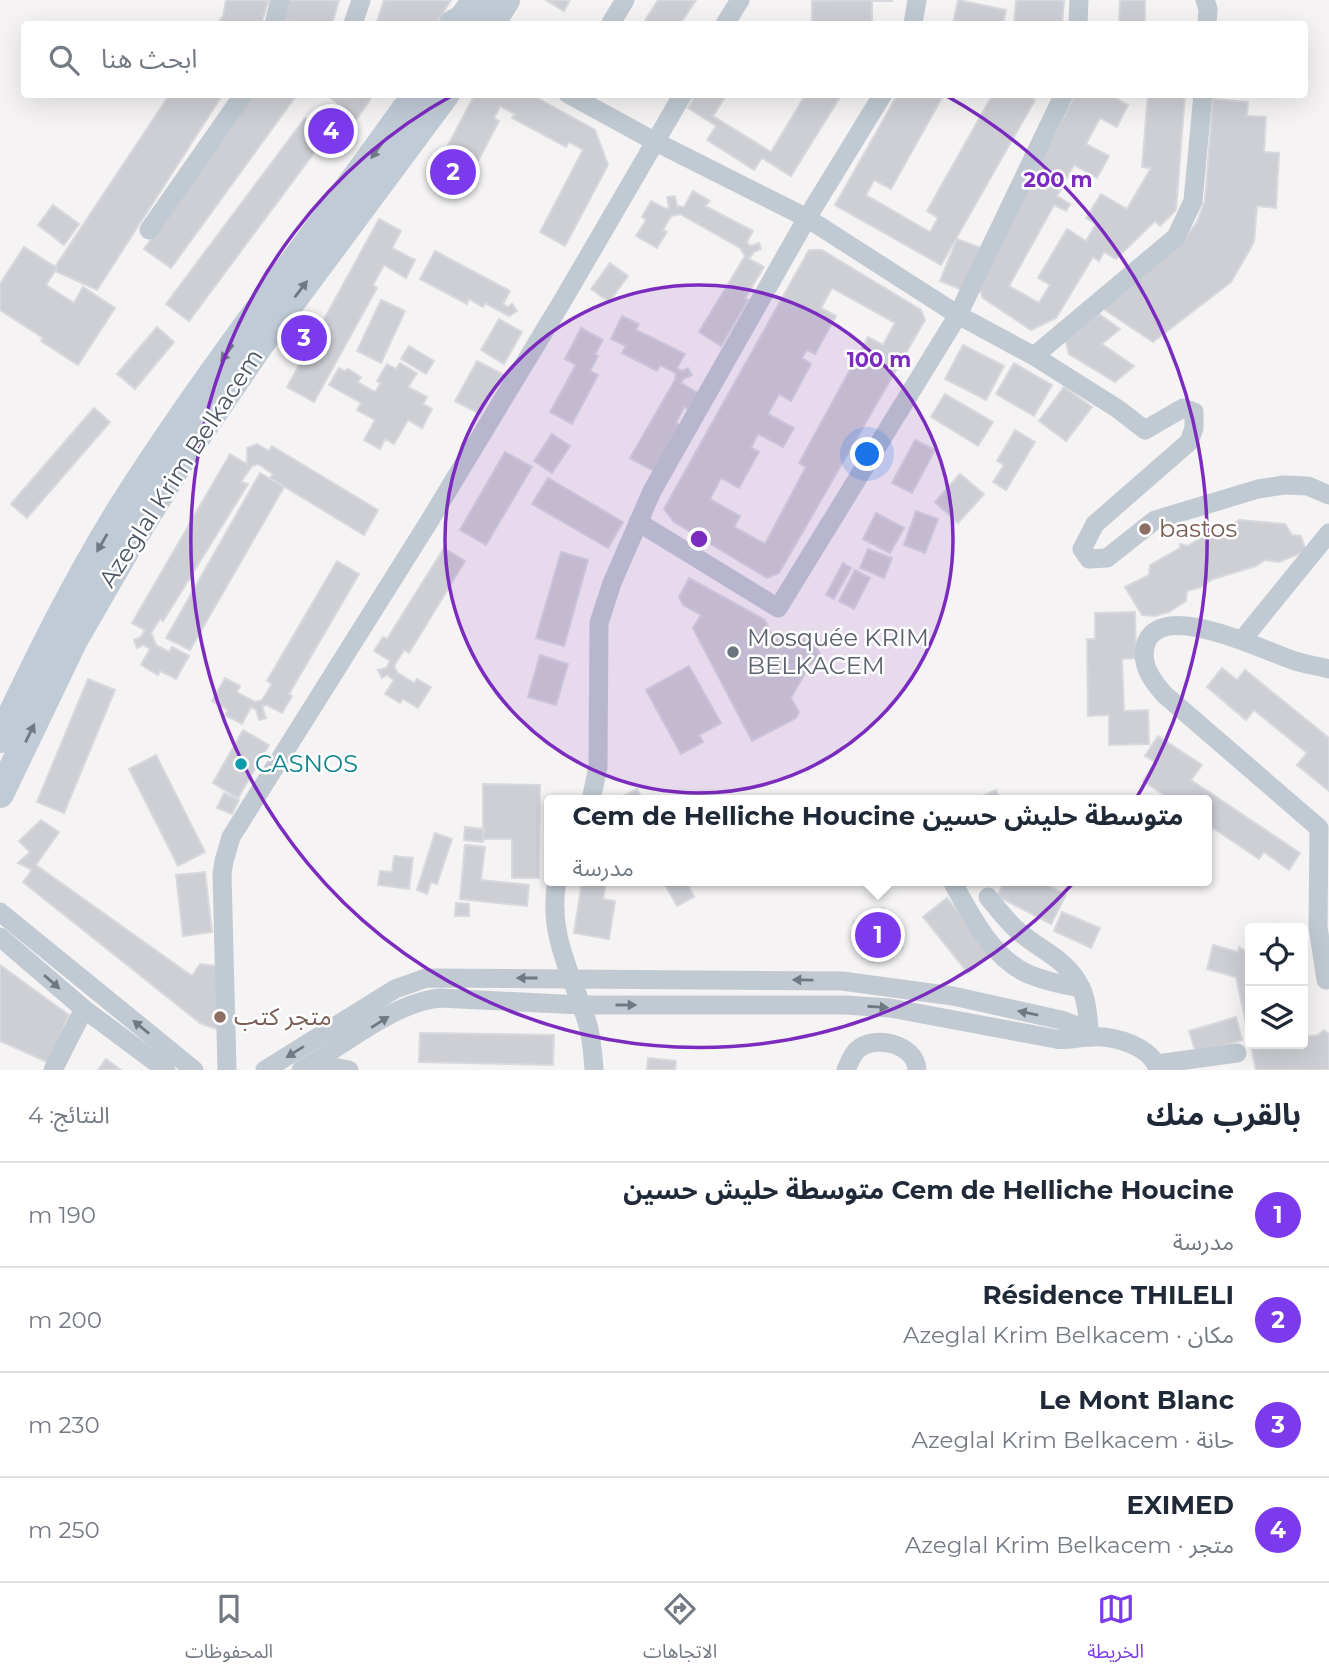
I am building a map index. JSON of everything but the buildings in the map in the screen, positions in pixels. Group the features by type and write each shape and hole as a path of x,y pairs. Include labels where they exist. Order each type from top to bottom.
{"main road":[{"path":"494,21 506,0"},
{"path":"0,739 71,595 121,510 220,361 413,98"},
{"name":"Azeglal Krim Belkacem","path":"0,794 74,640 183,457 259,346 443,98"}],"street":[{"path":"275,21 280,0"},
{"path":"354,21 361,0"},
{"path":"612,21 625,0"},
{"path":"727,21 740,0"},
{"path":"914,21 917,0"},
{"path":"1078,21 1079,0"},
{"path":"1205,0 1207,21"},
{"path":"149,230 241,98"},
{"path":"575,98 807,218 958,315 1034,356 1118,409 1145,430 1183,408 1194,412 1194,428 1189,442 1095,524 1082,549 1089,559 1107,558 1155,520 1258,489 1284,485 1308,486 1329,495"},
{"path":"228,1070 222,874 231,837 430,520 681,98"},
{"path":"592,795 598,767 599,623 608,594 652,491 807,218 881,98"},
{"path":"638,522 778,607 958,315 1063,98"},
{"path":"1034,356 1176,237 1193,201 1202,98"},
{"path":"1242,640 1329,533"},
{"path":"1329,669 1292,660 1242,640 1180,624 1159,629 1148,638 1145,649 1146,667 1165,695 1324,827 1318,928 1326,980 1329,979"},
{"path":"557,886 557,933 561,952 592,1038 594,1070"},
{"path":"955,886 971,915 1010,963 1041,979 1081,988"},
{"path":"988,897 1018,932 1058,959 1071,972 1081,988 1087,1007 1090,1037"},
{"path":"0,912 194,1070"},
{"path":"0,937 84,1009 166,1070"},
{"path":"265,1070 395,989 415,980 437,978 842,981 953,996 1069,1023 1090,1037"},
{"path":"307,1067 401,1009 429,999 580,1005 845,1005 890,1008 1068,1041 1090,1037 1111,1039 1141,1048 1151,1056 1158,1067 1237,1053"},
{"path":"53,1070 84,1009"},
{"path":"846,1070 856,1051 876,1042 891,1044 908,1051 915,1058 917,1070"},
{"path":"307,1067 349,1070"}],"place":[{"name":"EXIMED","path":"331,131"},
{"name":"Résidence THILELI","path":"453,172"},
{"name":"Le Mont Blanc","path":"304,338"},
{"name":"bastos","path":"1145,529"},
{"name":"Mosquée KRIM BELKACEM","path":"733,652"},
{"name":"CASNOS","path":"241,764"},
{"name":"Cem de Helliche Houcine متوسطة حليش حسين","path":"878,935"},
{"name":"متجر كتب","path":"220,1017"}]}
